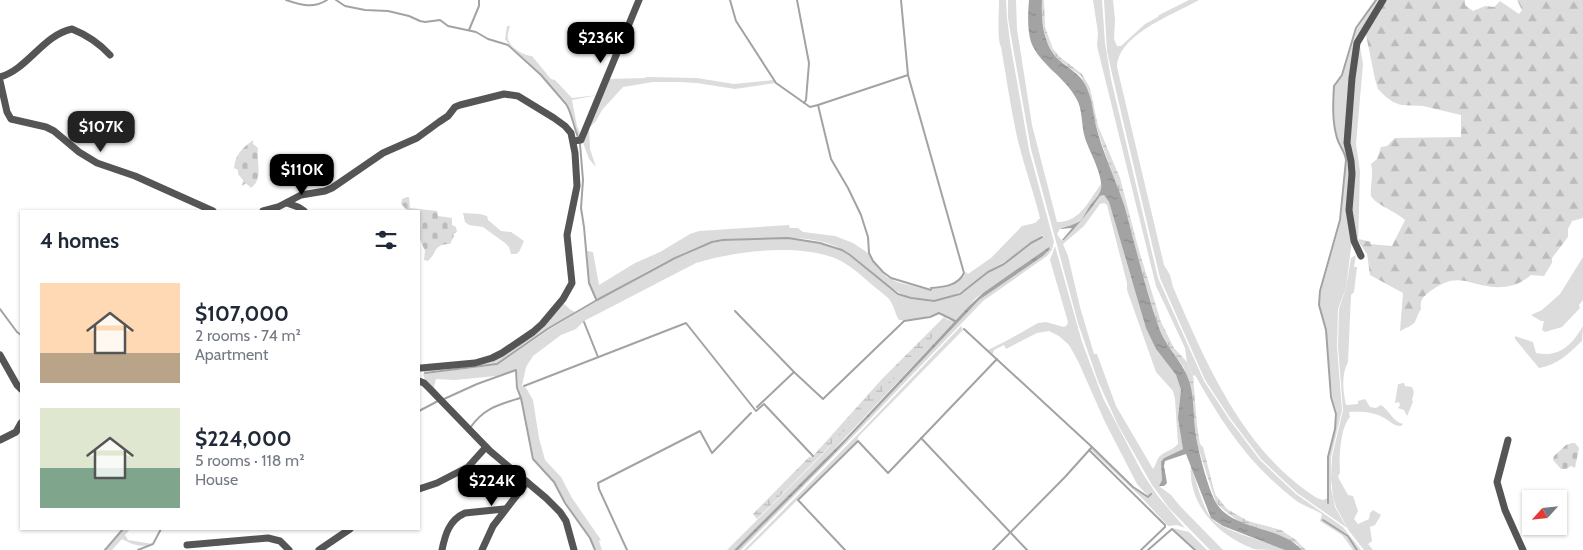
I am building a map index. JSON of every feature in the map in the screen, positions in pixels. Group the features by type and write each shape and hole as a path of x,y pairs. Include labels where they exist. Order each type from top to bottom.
{"street":[{"path":"574,141 581,140 639,0"},
{"path":"1361,256 1354,240 1349,210 1352,174 1347,143 1352,78 1357,43 1383,0"},
{"path":"0,77 19,67 60,33 72,29 84,34 110,54"},
{"path":"0,81 7,112 11,119 46,127 96,163 135,176 210,210"},
{"path":"266,210 301,196 332,188 383,152 417,138 448,116 455,107 512,94 531,102 565,126 571,133 574,141 578,186 567,235 572,283 563,300 533,332 492,358 462,365 420,367 421,382 486,447 546,498 563,516 574,550"},
{"path":"287,203 302,210"},
{"path":"0,355 20,388"},
{"path":"0,440 16,432 20,426"},
{"path":"1508,440 1497,482 1505,510 1523,550"},
{"path":"420,489 437,483 468,467 486,447"},
{"path":"482,550 493,526 527,482"},
{"path":"442,550 446,531 459,515 479,511 504,510"},
{"path":"319,550 349,530"},
{"path":"187,545 268,538 280,541 289,550"}],"green space":[{"path":"999,0 1006,0 1010,42 1029,150 1054,242 1052,250 1047,256 983,301 741,550 738,550 832,456 979,300 1043,256 1050,249 1049,247 976,298 955,321 940,312 930,316 899,320 889,299 842,261 821,254 786,250 747,252 696,263 584,321 576,329 561,335 533,356 526,367 522,386 526,388 533,400 539,438 545,460 561,477 572,498 601,540 599,541 602,550 596,550 554,481 534,459 518,388 517,370 496,376 455,380 436,379 434,387 443,399 425,380 423,374 497,365 550,329 597,301 675,259 712,243 787,238 714,241 666,261 597,299 589,283 587,251 593,252 599,285 635,263 699,231 789,225 790,228 798,228 803,232 835,236 853,243 868,253 877,267 887,277 897,282 932,291 932,289 956,283 966,272 968,274 991,258 1022,226 1035,223 1040,218 1018,143 1000,44","holes":["1043,235 1043,237 1032,243 1004,265 988,273 960,295 934,302 911,299 898,295 841,250 820,243 788,238 814,240 839,248 850,254 898,292 921,300 934,300 950,297 962,291 989,271 1016,255 1032,242"]},
{"path":"1008,0 1016,0 1017,29 1032,125 1057,222 1072,219 1078,215 1101,184 1101,191 1084,217 1072,226 1060,229 1057,234 1061,240 1064,240 1083,219 1100,196 1104,195 1109,202 1130,274 1156,349 1176,375 1181,390 1183,449 1164,458 1162,480 1159,486 1171,495 1223,550 1210,550 1169,508 1152,485 1118,425 1098,381 1078,323 1031,149 1008,18","holes":["1104,203 1107,205 1127,283 1127,290 1156,372 1173,391 1175,399 1178,444 1159,457 1153,469 1116,406 1097,354 1094,354 1068,256 1063,244 1084,226 1100,204"]},
{"path":"1042,0 1044,0 1045,27 1053,49 1082,74 1090,88 1098,126 1120,178 1138,247 1161,322 1174,348 1187,362 1193,376 1200,444 1203,447 1215,494 1227,509 1248,521 1281,530 1296,540 1306,550 1302,550 1297,544 1265,530 1241,523 1216,503 1198,447 1184,368 1163,338 1158,326 1132,233 1096,126 1091,101 1081,76 1059,60 1046,40 1041,13"},
{"path":"1093,0 1102,0 1105,43 1111,79 1158,278 1204,381 1229,419 1260,460 1296,494 1343,527 1361,550 1358,550 1349,535 1323,520 1348,536 1357,550 1353,550 1342,535 1320,521 1322,514 1298,502 1281,489 1252,460 1216,411 1195,375 1193,376 1187,362 1185,348 1156,286 1097,46 1098,33"},
{"path":"1104,0 1113,0 1114,39 1117,46 1121,46 1145,24 1159,15 1189,0 1199,0 1149,26 1137,35 1120,55 1117,67 1164,265 1214,376 1248,431 1268,456 1291,479 1317,498 1323,500 1328,498 1328,457 1337,414 1332,397 1326,330 1319,305 1321,291 1341,220 1346,160 1336,132 1334,86 1343,75 1357,29 1376,0 1381,0 1357,38 1349,156 1352,240 1346,288 1338,309 1337,347 1342,410 1331,457 1331,488 1335,507 1347,528 1297,493 1261,459 1230,418 1205,380 1160,278 1107,51"},
{"path":"1384,0 1465,0 1465,5 1473,11 1485,6 1494,7 1500,1 1519,14 1522,10 1517,0 1583,0 1583,218 1572,221 1568,229 1568,237 1552,258 1552,263 1544,276 1531,275 1511,286 1503,287 1492,287 1457,280 1449,281 1439,285 1424,296 1415,322 1400,331 1403,293 1370,275 1367,254 1358,241 1359,239 1371,242 1370,244 1392,246 1405,220 1372,198 1371,164 1377,159 1381,147 1387,146 1395,138 1461,137 1461,115 1423,106 1401,105 1393,102 1378,89 1365,30"},
{"path":"507,26 510,26 508,37 511,45 521,53 532,56 551,79 555,80 572,98 598,95 572,100 577,126 581,135 579,137 567,103 542,75 507,42 505,39"},
{"path":"1359,41 1363,64 1356,144 1360,171 1358,246 1349,210 1348,143"},
{"path":"646,77 697,78 734,84 773,80 775,83 735,89 679,82 653,82 623,87 589,128 590,149 596,167 589,159 582,140 608,79"},
{"path":"253,140 253,144 258,148 259,170 257,180 251,188 246,183 242,186 243,180 238,174 238,170 234,168 240,152"},
{"path":"409,197 410,208 437,211 438,216 452,218 452,225 456,227 457,232 453,234 454,236 450,244 438,247 428,261 424,260 425,251 420,239 420,210 407,210 401,204 402,199"},
{"path":"463,213 487,216 488,220 501,231 511,232 524,241 519,252 511,254 509,247 505,243 483,227 469,225 465,222"},
{"path":"1055,246 1082,342 1103,398 1143,474 1157,495 1185,528 1177,525 1168,526 1141,497 1091,450 1092,448 1133,488 1149,498 1150,493 1148,496 1137,484 1069,345 1059,336 1049,331 1037,333 1006,349 1004,345 994,350 993,354 988,350 1038,323 1046,322 1064,327 1067,325 1068,322 1050,260"},
{"path":"1356,255 1354,267 1357,267 1354,292 1351,295 1348,362 1343,389 1346,405 1358,404 1358,401 1365,399 1370,407 1376,408 1381,405 1397,421 1403,424 1401,426 1393,424 1373,413 1349,412 1350,417 1342,436 1340,473 1338,476 1348,495 1353,496 1358,511 1354,519 1358,524 1369,519 1370,513 1373,510 1381,515 1375,525 1370,527 1372,541 1368,544 1373,550 1364,550 1349,531 1336,507 1331,479 1332,457 1343,410 1338,346 1339,309 1346,288 1351,258"},
{"path":"1583,257 1583,300 1579,305 1580,308 1562,327 1545,332 1542,330 1544,321 1531,315 1542,310 1560,294"},
{"path":"563,303 575,312 496,364 424,372 424,370 496,358"},
{"path":"944,317 948,320 902,371 757,519 753,514 809,457 813,456 882,379"},
{"path":"948,320 955,321 807,478 734,550 727,550 816,461"},
{"path":"961,326 963,330 858,437 858,440 747,550 744,550 866,426"},
{"path":"1583,326 1582,341 1557,362 1546,367 1539,368 1515,339 1515,336 1533,342 1536,353 1551,354 1558,352 1569,344"},
{"path":"1404,383 1405,386 1412,387 1414,392 1413,402 1407,416 1404,410 1398,408 1399,402 1395,403 1398,384"},
{"path":"1575,443 1579,448 1575,468 1571,466 1561,469 1553,460 1554,456 1566,445"},
{"path":"1191,463 1202,500 1211,518 1235,532 1285,550 1254,549 1228,535 1217,526 1199,505 1191,478"},
{"path":"1172,528 1189,532 1207,550 1196,550"},
{"path":"123,530 129,530 125,535 128,540 153,544 137,545 122,539 112,550 106,550"}],"water":[{"path":"1029,0 1042,0 1044,32 1049,47 1059,60 1079,76 1086,85 1099,136 1125,208 1159,328 1184,369 1190,384 1198,446 1215,501 1222,511 1232,518 1281,536 1293,542 1302,550 1285,550 1223,526 1211,518 1186,454 1165,461 1167,483 1164,486 1159,486 1162,480 1161,462 1164,458 1183,449 1178,418 1181,390 1176,375 1156,349 1146,328 1109,202 1104,195 1100,196 1092,208 1064,240 1062,240 1072,228 1060,229 1082,219 1100,192 1101,180 1085,138 1078,102 1071,90 1040,57 1031,42 1028,26"},
{"path":"1049,247 1050,249 1043,256 979,300 832,456 738,550 734,550 845,439 969,306 983,293"}],"waterway":[{"path":"286,0 302,5 312,5 327,0"},
{"path":"336,0 345,6 365,10 388,11 425,22 440,20 448,26 476,32 488,39 508,45 541,75 566,104 578,137"},
{"path":"469,30 479,6 479,0"},
{"path":"730,0 736,21 776,83 810,107 818,105"},
{"path":"797,0 809,63 806,100 804,103"},
{"path":"901,0 908,75 964,273 954,283 931,288"},
{"path":"1328,503 1328,457 1335,429 1336,414 1331,397 1326,330 1319,305 1320,291 1340,220 1346,160 1334,125 1334,86 1342,75 1356,28 1376,0"},
{"path":"908,75 818,105 831,159 861,215 868,237 869,253 873,261 891,278 931,290"},
{"path":"580,144 583,180 581,208 589,283 596,299"},
{"path":"425,373 497,364 549,328 597,300 675,258 712,242 788,238 820,243 842,250 850,255 898,294 934,301 960,294 988,272 1004,264 1042,237"},
{"path":"0,309 20,334"},
{"path":"735,311 794,372"},
{"path":"757,407 794,372 823,399 904,321 930,317 939,313 955,321"},
{"path":"584,322 598,357"},
{"path":"524,386 686,323 756,411 764,404 813,456"},
{"path":"964,329 1133,487 1148,497 1151,494"},
{"path":"845,550 798,500 858,441 888,473 997,359"},
{"path":"444,399 477,384 516,370 517,388 521,398 533,459 554,482 565,503 590,538 595,550"},
{"path":"470,428 486,412 498,405 520,398"},
{"path":"420,410 438,401"},
{"path":"627,550 598,483 700,431 712,453 751,413"},
{"path":"921,438 1027,550"},
{"path":"993,550 1092,447"},
{"path":"1089,450 1165,525 1141,550"},
{"path":"1323,520 1348,536 1357,550"},
{"path":"1148,550 1172,529 1195,550"},
{"path":"105,550 122,530"},
{"path":"138,550 153,544 160,530"}]}
